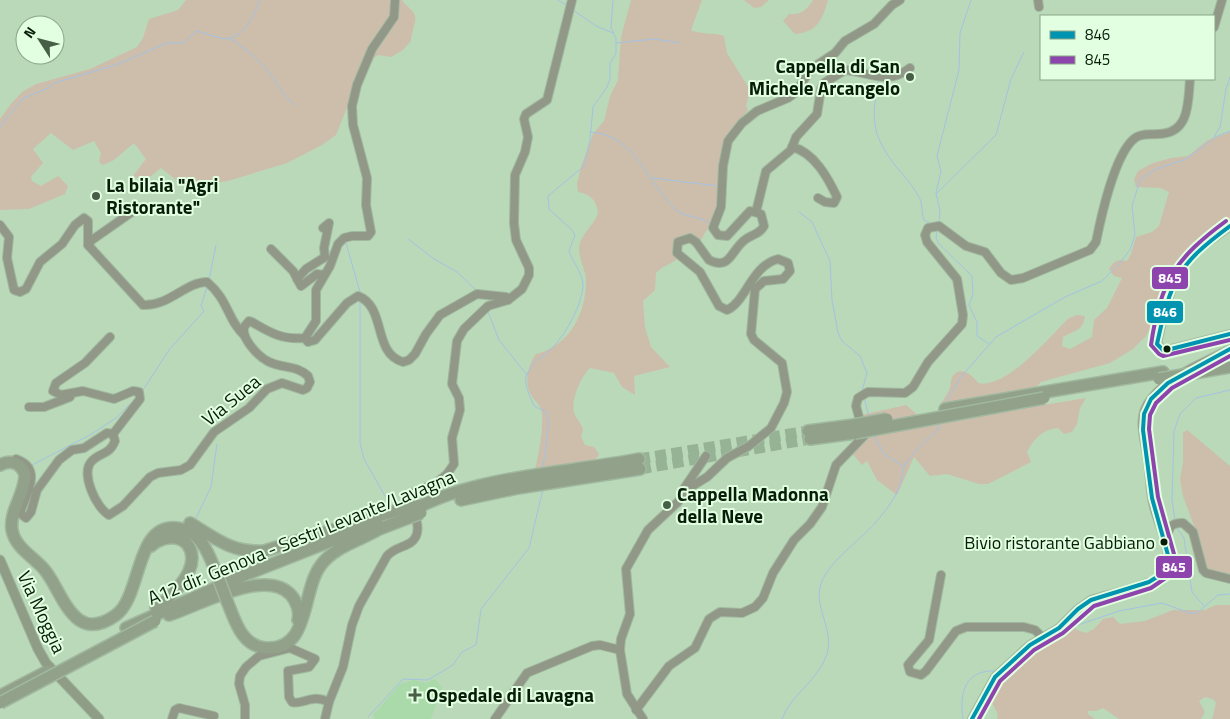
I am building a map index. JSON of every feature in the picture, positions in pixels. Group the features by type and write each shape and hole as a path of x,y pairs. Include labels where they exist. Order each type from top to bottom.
{"highway":[{"path":"809,435 855,429 1161,375 1230,360"},
{"path":"1161,375 1230,367"},
{"path":"0,466 12,462 23,468 25,478 12,520 12,532 17,543 44,569 71,613 87,623 103,622 117,614 125,602 150,539 159,531 176,528 187,530 201,540 218,577 238,630 253,645 276,647 289,642 299,630 310,589 320,566 335,552 382,528 406,513"},
{"name":"A12 dir. Genova - Sestri Levante/Lavagna","path":"128,627 247,574 421,507 515,479 604,470 640,464"},
{"path":"136,574 137,551 142,538 151,528 164,522 177,520 190,523 224,544 246,552 264,551 406,513"},
{"path":"0,703 155,621 226,589 382,528"},
{"path":"0,696 128,627 167,600 190,567 192,557 189,548 184,541 175,537 164,537 146,551"},
{"path":"169,615 247,586 274,584 290,593 295,600 299,617 296,629 290,638 276,647"}],"main road":[{"name":"Via Moggia","path":"0,560 38,649 46,663 99,719"}],"street":[{"path":"305,338 316,321 316,290 330,266 338,244 344,238 368,236 371,232 366,205 367,178 353,125 352,106 357,85 372,49 394,16 395,0"},
{"path":"325,719 329,702 343,667 352,625 359,606 386,556 391,551 410,543 415,538 417,521 410,498 416,490 435,484 447,474 454,464 452,438 460,410 459,398 452,384 457,341 464,329 488,306 508,300 522,289 529,274 529,268 516,240 514,222 515,175 525,152 528,137 524,119 526,114 547,100 572,0"},
{"path":"643,719 627,694 620,650 630,614 630,602 625,579 626,569 648,530 678,502 689,488 708,476 727,458 749,446 771,428 784,403 787,392 782,363 754,340 751,334 755,289 764,281 783,279 790,271 788,263 778,259 770,263 748,284 738,302 727,310 718,306 700,272 677,253 678,242 690,238 696,242 709,260 722,263 729,259 742,242 762,231 764,221 761,214 750,211 727,236 718,235 713,228 721,207 723,166 728,141 749,115 788,98 796,92 811,70 835,52 845,41 874,24 892,5 900,0"},
{"path":"1215,24 1222,0"},
{"path":"756,212 766,171 792,147 796,137 817,114 821,89 832,76 846,70 874,77 891,77 910,68"},
{"path":"636,710 669,666 695,648 709,619 720,612 742,613 755,607 763,598 773,573 794,540 810,524 822,507 836,465 864,436 856,406 858,398 868,392 905,393 913,387 928,362 962,324 963,316 957,279 927,242 925,235 928,228 939,226 966,246 985,252 1001,273 1011,280 1024,278 1090,250 1096,242 1117,167 1124,153 1135,138 1143,135 1170,133 1178,126 1189,110 1190,80"},
{"path":"792,147 804,151 813,160 821,169 837,197 834,203 824,202 818,198"},
{"path":"88,245 92,240 132,212"},
{"path":"0,225 9,237 7,258 14,290 20,292 26,289 40,262 62,244 75,225 84,218 88,221 88,245 143,305 164,302 199,282 207,282 224,300 234,325 245,336"},
{"path":"297,279 306,269 325,257 324,248 330,223 323,228"},
{"path":"1230,226 1192,256 1177,276 1163,316 1157,344 1163,350 1171,349 1230,334"},
{"path":"746,246 757,234"},
{"path":"271,249 294,271 301,286 317,274 324,275"},
{"path":"245,336 244,327 248,321 279,337 289,339 305,338 308,342 315,340 347,303 358,296 364,298 374,311 385,347 391,355 403,362 416,354 426,334 440,314 478,294 506,297 508,300"},
{"name":"Via Suea","path":"110,336 85,363 53,387 53,391 61,394 95,392 114,399 133,391 139,392 140,399 113,434"},
{"name":"Via Suea","path":"113,434 115,441 112,448 94,459 89,468 94,496 98,505 109,515 123,506 150,477 158,473 181,470 190,465 214,432 249,408 267,389 282,383 303,390 307,388 310,382 304,372 270,364 252,347 245,336"},
{"path":"972,719 995,677 1042,638 1060,628 1078,608 1091,600 1159,578 1166,570 1168,561 1166,548 1153,503 1148,459 1143,437 1145,410 1150,400 1169,382 1188,369 1230,349"},
{"path":"29,407 44,407 78,392"},
{"name":"Via Suea","path":"0,460 10,457 16,458 25,464 31,472 30,486 21,514 26,518 31,512 37,490 65,454 84,448 107,433 113,434"},
{"path":"678,502 683,488 706,456"},
{"path":"1166,548 1169,527 1174,524 1183,523 1193,532 1203,570 1206,573 1230,579"},
{"path":"941,575 929,640 908,665 910,672 913,674 921,675 926,671 956,631 966,626 1024,626 1035,630 1042,638"},
{"path":"495,719 527,673 592,646 600,645 620,650"},
{"path":"245,719 245,706 238,684 240,676 246,667 259,656 290,648 315,659 309,667 288,671 289,697 292,702 299,703 309,698 329,702"},
{"path":"172,719 175,710 179,708 214,716"}],"shaded area":[{"path":"186,0 402,0 414,14 415,21 411,41 403,50 391,57 378,55 374,58 358,96 346,110 336,135 322,145 287,163 228,181 185,187 161,168 145,181 133,176 146,159 134,143 114,160 103,165 99,162 101,153 94,141 73,150 51,133 33,149 43,163 31,177 32,181 41,186 58,176 68,186 65,194 29,209 0,210 0,119 10,105 22,92 36,84 90,69 137,47 143,38 149,19 178,10"},
{"path":"631,0 702,0 691,30 724,36 727,53 750,90 746,106 748,110 727,135 723,151 718,204 708,228 699,243 690,234 678,239 675,246 677,259 656,273 655,290 643,301 645,327 651,347 670,367 634,376 635,395 622,387 614,373 590,368 578,388 573,406 583,429 581,437 585,445 594,447 599,454 595,461 547,470 535,469 541,435 542,411 529,390 528,374 536,354 558,344 566,336 573,327 583,305 586,281 579,247 582,238 598,214 593,199 586,194 578,192 577,184 593,134 604,121 610,96 618,80 621,37"},
{"path":"744,0 769,0 761,7 754,8"},
{"path":"813,0 828,0 821,19 809,31 795,34 783,21 789,14 797,14 803,11"},
{"path":"1230,132 1230,222 1205,238 1185,256 1174,275 1165,303 1146,336 1133,349 1110,363 1041,382 1035,388 1033,396 1039,403 1050,404 1086,398 1080,408 1077,424 1072,432 1064,434 1058,428 1048,430 1032,443 1027,452 1031,462 988,484 979,484 947,474 930,476 914,457 897,495 877,480 867,461 862,465 851,452 861,444 861,415 906,405 921,418 935,421 938,409 949,390 955,373 966,372 978,383 989,383 1001,378 1014,371 1039,349 1069,318 1077,315 1085,316 1084,321 1078,330 1063,337 1062,346 1070,349 1092,337 1094,320 1107,308 1122,278 1114,276 1109,269 1116,261 1127,261 1136,237 1152,232 1159,226 1169,192 1161,188 1136,187 1134,179 1138,171 1153,163 1188,156 1208,140"},
{"path":"1187,430 1230,466 1230,576 1216,573 1205,566 1200,542 1183,496 1180,479 1183,462 1183,433"},
{"path":"1216,605 1230,605 1230,719 1212,719 1216,703 1213,699 1205,697 1199,701 1205,712 1201,719 1119,719 1103,708 1096,711 1088,711 1088,714 1095,719 997,719 998,714 992,703 1008,668 1070,622 1077,630 1086,633 1094,629 1103,619 1113,617 1120,624 1145,621 1173,610 1205,610"},
{"name":"Ospedale di Lavagna","path":"435,679 442,688 431,719 375,719 373,715 400,684 414,680 426,683"}],"waterway":[{"path":"0,127 22,99 48,88 54,83 116,65 167,43 183,43 197,31 220,38 235,36 251,20 260,0"},
{"path":"558,0 568,6"},
{"path":"543,468 549,422 546,412 534,406 527,387 526,377 534,363 554,346 564,334 573,318 583,287 580,273 569,251 575,235 549,209 548,196 584,166 590,140 593,107 607,87 610,79 610,63 616,53 616,38 611,28 613,0"},
{"path":"939,223 940,212 936,193 941,171 937,156 959,70 960,33 971,0"},
{"path":"573,10 596,26 613,33"},
{"path":"228,38 245,49 262,64 284,94 295,105"},
{"path":"616,43 654,39 680,43"},
{"path":"937,193 996,135 1011,79 1024,52"},
{"path":"945,404 960,378 996,337 1065,297 1102,281 1119,264 1130,250 1135,235 1132,206 1140,180 1156,169 1186,159 1212,140 1220,127 1226,89 1230,77"},
{"path":"878,82 874,118 878,138 889,157 919,197 924,220 931,224"},
{"path":"1215,137 1230,131"},
{"path":"590,132 606,135 619,141 630,151 676,210 709,223"},
{"path":"652,178 718,186"},
{"path":"799,212 812,222 830,261 832,300 838,333 842,341 860,356 867,373 862,391"},
{"path":"937,230 936,238 939,244 972,276 973,294 969,305 977,322 977,336 989,344"},
{"path":"408,239 434,259 457,272 477,291"},
{"path":"346,243 360,292"},
{"path":"209,280 216,245"},
{"path":"143,390 169,350 204,311 201,306 207,287"},
{"path":"360,302 360,443 364,459 385,496"},
{"path":"488,312 499,340 527,375"},
{"path":"1175,521 1172,500 1174,431 1180,414 1196,398 1230,390"},
{"path":"864,397 869,417"},
{"path":"30,466 90,435 116,418 135,399"},
{"path":"782,719 792,702 818,672 827,654 829,645 827,628 819,595 823,578 836,561 876,522 887,508 898,489 903,469 908,460 938,429 940,422"},
{"path":"874,436 884,454 903,466"},
{"path":"196,518 211,487 217,444"},
{"path":"368,717 403,679 428,680 453,665 462,652 476,645 481,609 529,548 543,489"},
{"path":"1176,527 1184,538 1192,592 1204,606"},
{"path":"1013,666 1078,625 1119,611 1162,603 1190,613 1197,613 1218,595 1230,594"},
{"path":"963,719 962,700 966,684 978,674 986,671 997,671"}],"tunnel":[{"path":"639,459 808,431"},
{"path":"640,469 810,439"}],"transit line":[{"name":"845","path":"1226,221 1194,247 1173,273 1159,304 1151,345 1163,356 1230,340"},
{"name":"846","path":"1230,226 1198,252 1179,276 1167,304 1157,344 1163,350 1171,349 1230,334"},
{"name":"846","path":"972,719 995,677 1030,645 1059,628 1078,609 1091,600 1149,582 1165,572 1168,566 1168,555 1152,498 1143,430 1144,414 1151,399 1168,383 1230,349"},
{"name":"845","path":"979,719 1000,681 1034,650 1063,633 1094,606 1151,588 1170,575 1174,567 1174,554 1158,497 1149,429 1150,415 1156,403 1172,388 1230,356"}],"place":[{"name":"Cappella di San Michele Arcangelo","path":"910,77"},
{"name":"La bilaia \"Agri Ristorante\"","path":"96,196"},
{"name":"Cappella Madonna della Neve","path":"667,505"},
{"name":"Bivio ristorante Gabbiano","path":"1164,542"},
{"name":"Ospedale di Lavagna","path":"415,695"}]}
